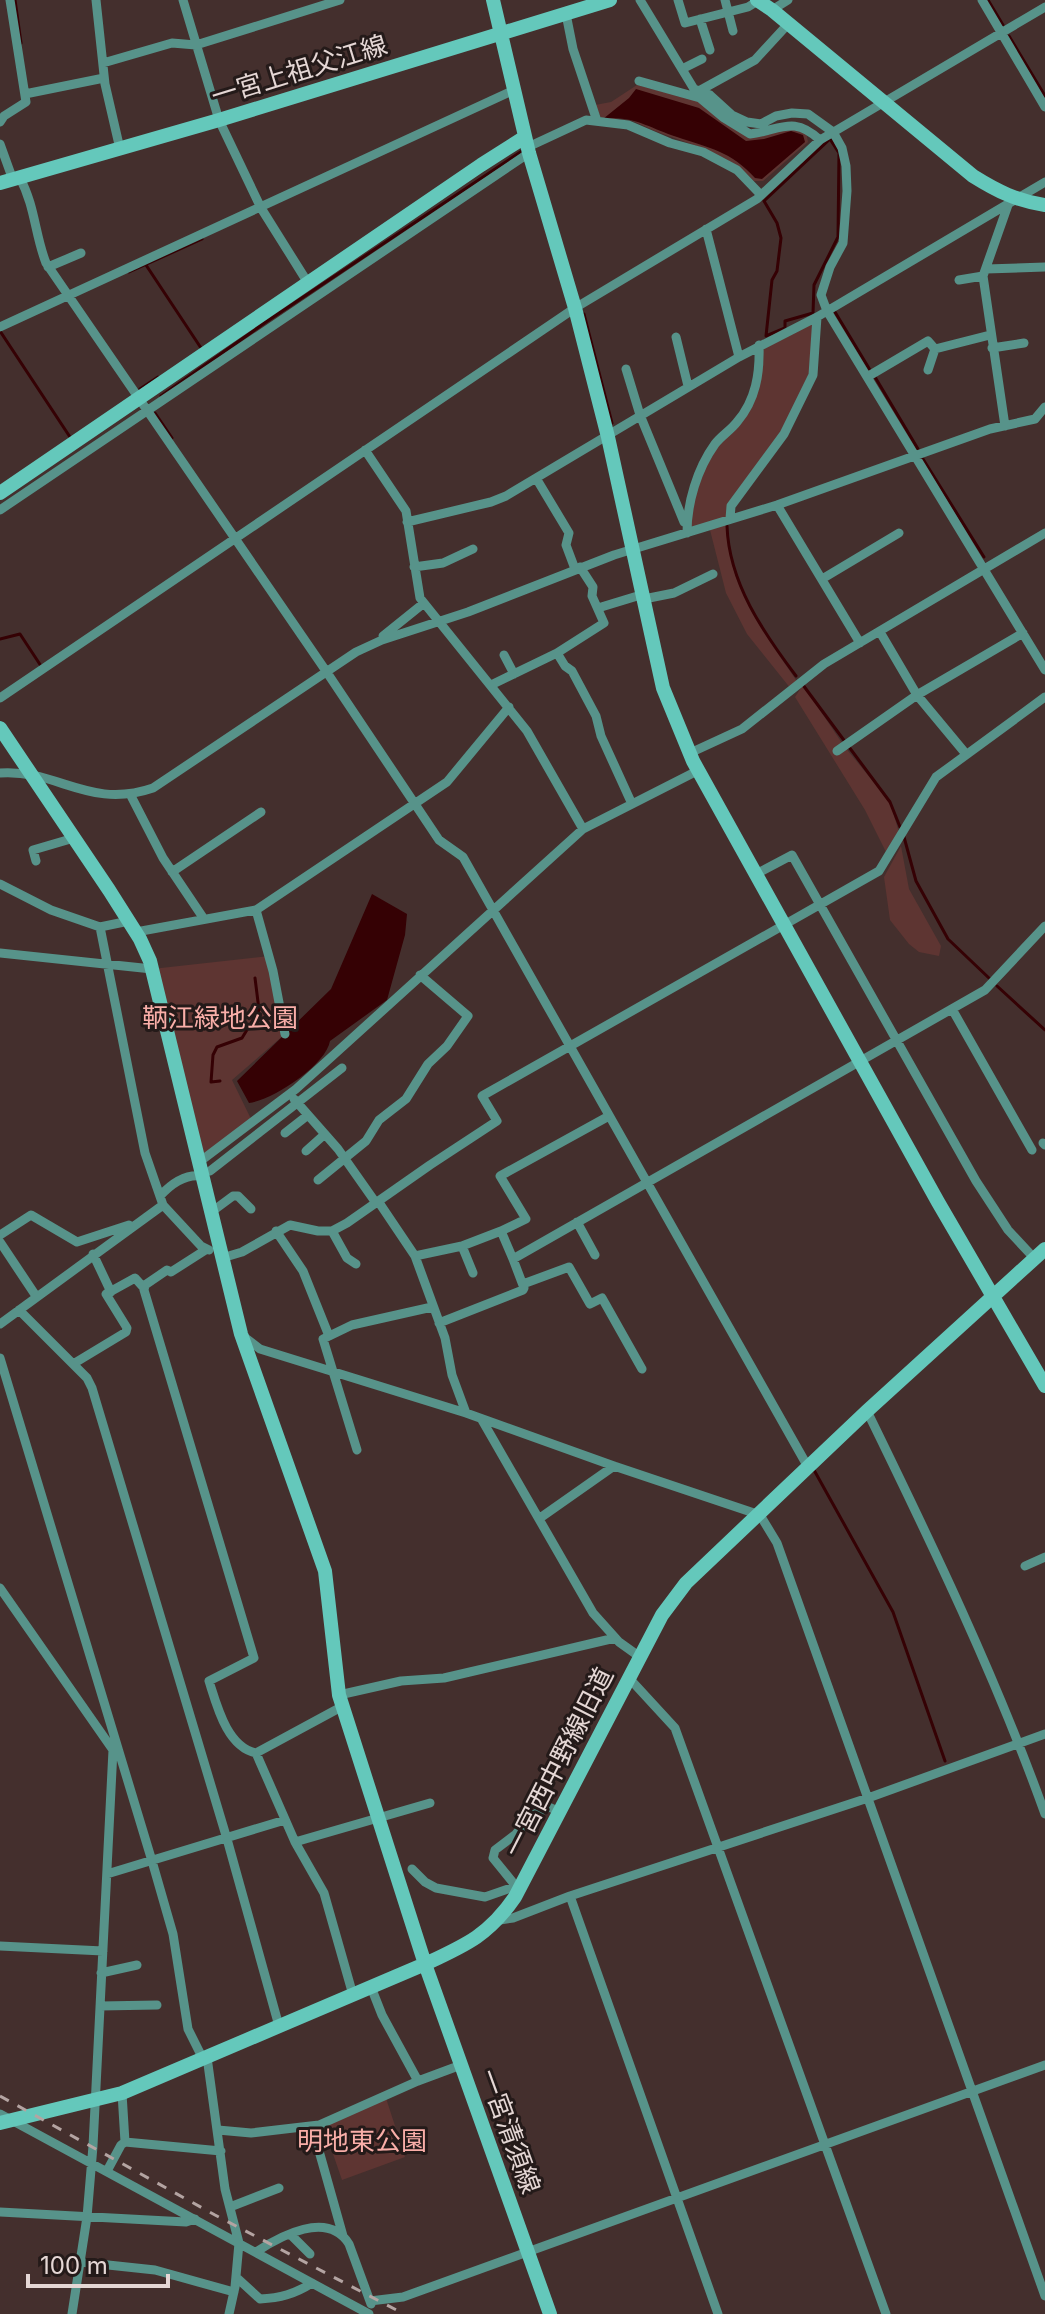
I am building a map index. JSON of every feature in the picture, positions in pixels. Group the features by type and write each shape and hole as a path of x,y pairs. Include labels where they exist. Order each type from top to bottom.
{"street":[{"path":"0,122 26,102 10,0"},
{"path":"96,0 104,78 120,149"},
{"path":"183,0 219,120 261,208 308,283"},
{"path":"103,63 172,43 196,45 340,0"},
{"path":"493,0 528,146 608,437 663,688 699,770 938,1202 1045,1386"},
{"name":"一宮上祖父江線","path":"11,180 610,0"},
{"path":"640,0 696,93 724,118 750,134 783,125 797,125 808,129 820,140"},
{"path":"678,0 685,23 748,7 757,0 973,176 1012,202 1045,205"},
{"path":"725,0 733,31"},
{"path":"772,10 788,0"},
{"path":"982,0 1045,107"},
{"path":"0,698 575,308 761,195 820,140 1045,7"},
{"path":"566,14 573,49 597,121"},
{"path":"700,19 710,50"},
{"path":"696,93 755,60 789,23"},
{"path":"682,69 702,59"},
{"path":"25,94 104,78"},
{"path":"639,81 710,95 732,115 747,122 761,124 776,116 808,114 833,132 842,148 847,191 843,243 830,267 821,295 827,311 1045,670"},
{"path":"0,327 514,90"},
{"path":"2,487 308,283 528,146 586,120 628,125 670,143 703,152 737,170 761,195"},
{"path":"0,144 11,180 35,212 40,247 48,267 439,840 463,857 808,1467"},
{"path":"0,510 149,411 528,146"},
{"path":"407,522 491,502 608,437 610,432 759,345 817,317 1045,182"},
{"path":"1005,426 990,335 984,273 1012,202"},
{"path":"706,229 739,357"},
{"path":"48,267 81,253"},
{"path":"959,280 984,273 1045,267"},
{"path":"730,519 731,506 784,434 813,375 817,317"},
{"path":"935,349 990,335"},
{"path":"676,337 688,386"},
{"path":"867,377 928,341 935,349"},
{"path":"992,348 1024,343"},
{"path":"687,533 687,513 702,469 717,442 738,422 756,387 759,345"},
{"path":"928,370 935,349"},
{"path":"626,369 640,415 687,533"},
{"path":"374,643 468,612 634,549 777,505 913,455 1035,419 1045,407"},
{"path":"365,450 406,511 420,598 527,731 583,829"},
{"path":"491,685 557,653 604,623 592,596 593,587 566,545 569,533 536,478"},
{"path":"777,505 860,643"},
{"path":"822,579 899,533"},
{"path":"690,753 742,729 824,664 1045,533"},
{"path":"414,567 443,563 473,549"},
{"path":"598,608 644,596 674,593 713,574"},
{"path":"0,773 31,773 78,790 120,796 153,788 326,671 374,643 424,603"},
{"path":"880,632 917,695 966,754"},
{"path":"837,751 917,695 1023,633"},
{"path":"557,653 572,671 596,716 601,736 632,804"},
{"path":"504,655 514,674"},
{"path":"144,1288 167,1270 171,1272 216,1253 242,1252 290,1225 332,1231 377,1202 497,1121 482,1096 879,871 936,777 1045,697"},
{"path":"0,884 51,910 100,927 132,927 256,910 447,782 509,707"},
{"name":"一宮清須線","path":"0,728 132,927 152,969 203,1170 216,1253 241,1334 325,1571 341,1700 425,1964 550,2314"},
{"path":"203,1170 583,829 699,770"},
{"path":"130,794 151,837 204,919"},
{"path":"172,872 261,812"},
{"path":"36,861 33,850 74,838"},
{"path":"756,874 792,855 976,1181 1008,1230 1040,1254"},
{"path":"256,910 273,971 285,1034"},
{"path":"513,1259 985,990 1045,926"},
{"path":"100,927 145,1153 161,1200 201,1246 216,1253"},
{"path":"0,953 152,969"},
{"path":"318,1180 366,1141 379,1120 406,1099 428,1064 447,1046 468,1016 420,975"},
{"path":"952,1009 1032,1150"},
{"path":"0,1324 133,1225 178,1181 203,1170 342,1068"},
{"path":"289,1094 345,1159 415,1256 445,1338 452,1375 466,1413"},
{"path":"285,1133 308,1115"},
{"path":"415,1256 462,1246 526,1219 500,1176 609,1116"},
{"path":"306,1151 325,1134"},
{"path":"210,1213 233,1196 238,1196 251,1209"},
{"path":"0,1235 31,1215 77,1242 91,1256 111,1292"},
{"path":"577,1222 595,1255"},
{"path":"77,1242 133,1225"},
{"path":"276,1231 303,1271 329,1336"},
{"path":"332,1231 347,1258 356,1264"},
{"path":"439,1323 523,1290 501,1231"},
{"path":"0,1242 36,1296"},
{"path":"462,1246 473,1273"},
{"name":"一宮西中野線旧道","path":"4,2119 122,2093 425,1964 462,1947 500,1920 519,1890 662,1615 686,1583 867,1411 1040,1254"},
{"path":"523,1284 569,1267 590,1304 602,1298 642,1369"},
{"path":"73,1364 126,1332 127,1328 106,1294 135,1278 144,1288 254,1658 209,1681 229,1732 246,1751 256,1753 341,1700 401,1681 444,1678 615,1638"},
{"path":"357,1450 323,1339 352,1325 432,1307"},
{"path":"19,1310 87,1378 92,1388 227,1839 279,2026"},
{"path":"241,1334 260,1349 466,1413 760,1515 777,1543 1045,2296"},
{"path":"0,1358 115,1750 173,1934 188,2029 205,2058 239,2243 229,2314"},
{"path":"867,1411 1020,1742 1045,1814"},
{"path":"482,1420 593,1613 615,1638 640,1657"},
{"path":"540,1518 614,1466"},
{"path":"1025,1566 1045,1557"},
{"path":"1,1595 115,1750 87,2217 72,2314"},
{"path":"629,1678 675,1728 886,2314"},
{"path":"500,1920 868,1798 1045,1734"},
{"path":"256,1753 295,1842 324,1893 353,1995"},
{"path":"295,1842 430,1803"},
{"path":"519,1890 493,1858 495,1850 516,1834 531,1816 549,1807 560,1812"},
{"path":"107,1874 285,1820"},
{"path":"412,1869 436,1888 485,1897 511,1888 519,1890"},
{"path":"570,1896 718,2314"},
{"path":"0,1946 103,1951"},
{"path":"101,1973 137,1965"},
{"path":"371,1987 382,2015 418,2081"},
{"path":"100,2006 157,2005"},
{"path":"218,2130 251,2133 312,2126 461,2065"},
{"path":"370,2301 403,2297 1045,2065"},
{"path":"122,2093 125,2142"},
{"path":"4,2119 91,2162 371,2314"},
{"path":"312,2126 343,2236 356,2259 370,2301 371,2314"},
{"path":"107,2171 125,2142 221,2151"},
{"path":"230,2207 279,2188"},
{"path":"0,2212 186,2222 195,2219"},
{"path":"256,2252 272,2241 318,2227 343,2236"},
{"path":"291,2235 310,2254"},
{"path":"80,2262 155,2270 234,2292"},
{"path":"236,2277 260,2299 278,2298 312,2283"}],"green space":[{"path":"637,85 699,101 722,122 749,136 783,128 806,132 808,142 763,181 754,181 732,163 708,150 628,119 602,120 595,105 611,102"},
{"path":"817,317 815,365 784,434 725,521 737,580 760,626 798,683 791,689 747,634 726,593 709,526 687,533 693,492 712,449 749,403 759,345"},
{"path":"803,685 844,746 890,802 900,836 888,856 865,810 795,697"},
{"path":"901,846 909,889 941,946 939,956 919,952 890,920 884,877"},
{"name":"鞆江緑地公園","path":"269,956 285,1034 232,1080 252,1121 198,1163 152,969"},
{"name":"明地東公園","path":"386,2098 405,2157 342,2180 323,2125"}],"shaded area":[{"path":"636,89 699,108 746,141 791,131 803,135 805,142 762,179 755,178 728,156 709,148 632,121 603,119"},
{"path":"372,894 407,914 405,935 387,1000 330,1041 319,1060 297,1080 249,1103 237,1081 331,989"}],"waterway":[{"path":"15,0 21,43"},
{"path":"988,0 1003,25"},
{"path":"1009,36 1045,96"},
{"path":"830,139 839,153 838,237 814,285 813,313 785,321 785,328 766,336 772,280 777,271 781,238 777,223 764,201 830,139"},
{"path":"161,396 522,151"},
{"path":"129,272 202,239"},
{"path":"146,265 201,348"},
{"path":"835,312 870,370"},
{"path":"584,314 612,423"},
{"path":"0,331 70,437"},
{"path":"140,389 158,377"},
{"path":"875,377 918,449"},
{"path":"155,413 172,438"},
{"path":"923,459 984,557"},
{"path":"727,526 729,547 741,587 760,624 796,676"},
{"path":"0,639 20,634 41,666"},
{"path":"803,685 846,743"},
{"path":"849,747 890,802 900,827"},
{"path":"904,837 916,881 948,939 990,979"},
{"path":"220,1081 211,1082 213,1055 217,1047 242,1038 259,1010 255,978"},
{"path":"997,986 1045,1030"},
{"path":"814,1470 893,1612 945,1761"}],"railway":[{"path":"0,2096 215,2215 404,2314"}]}
